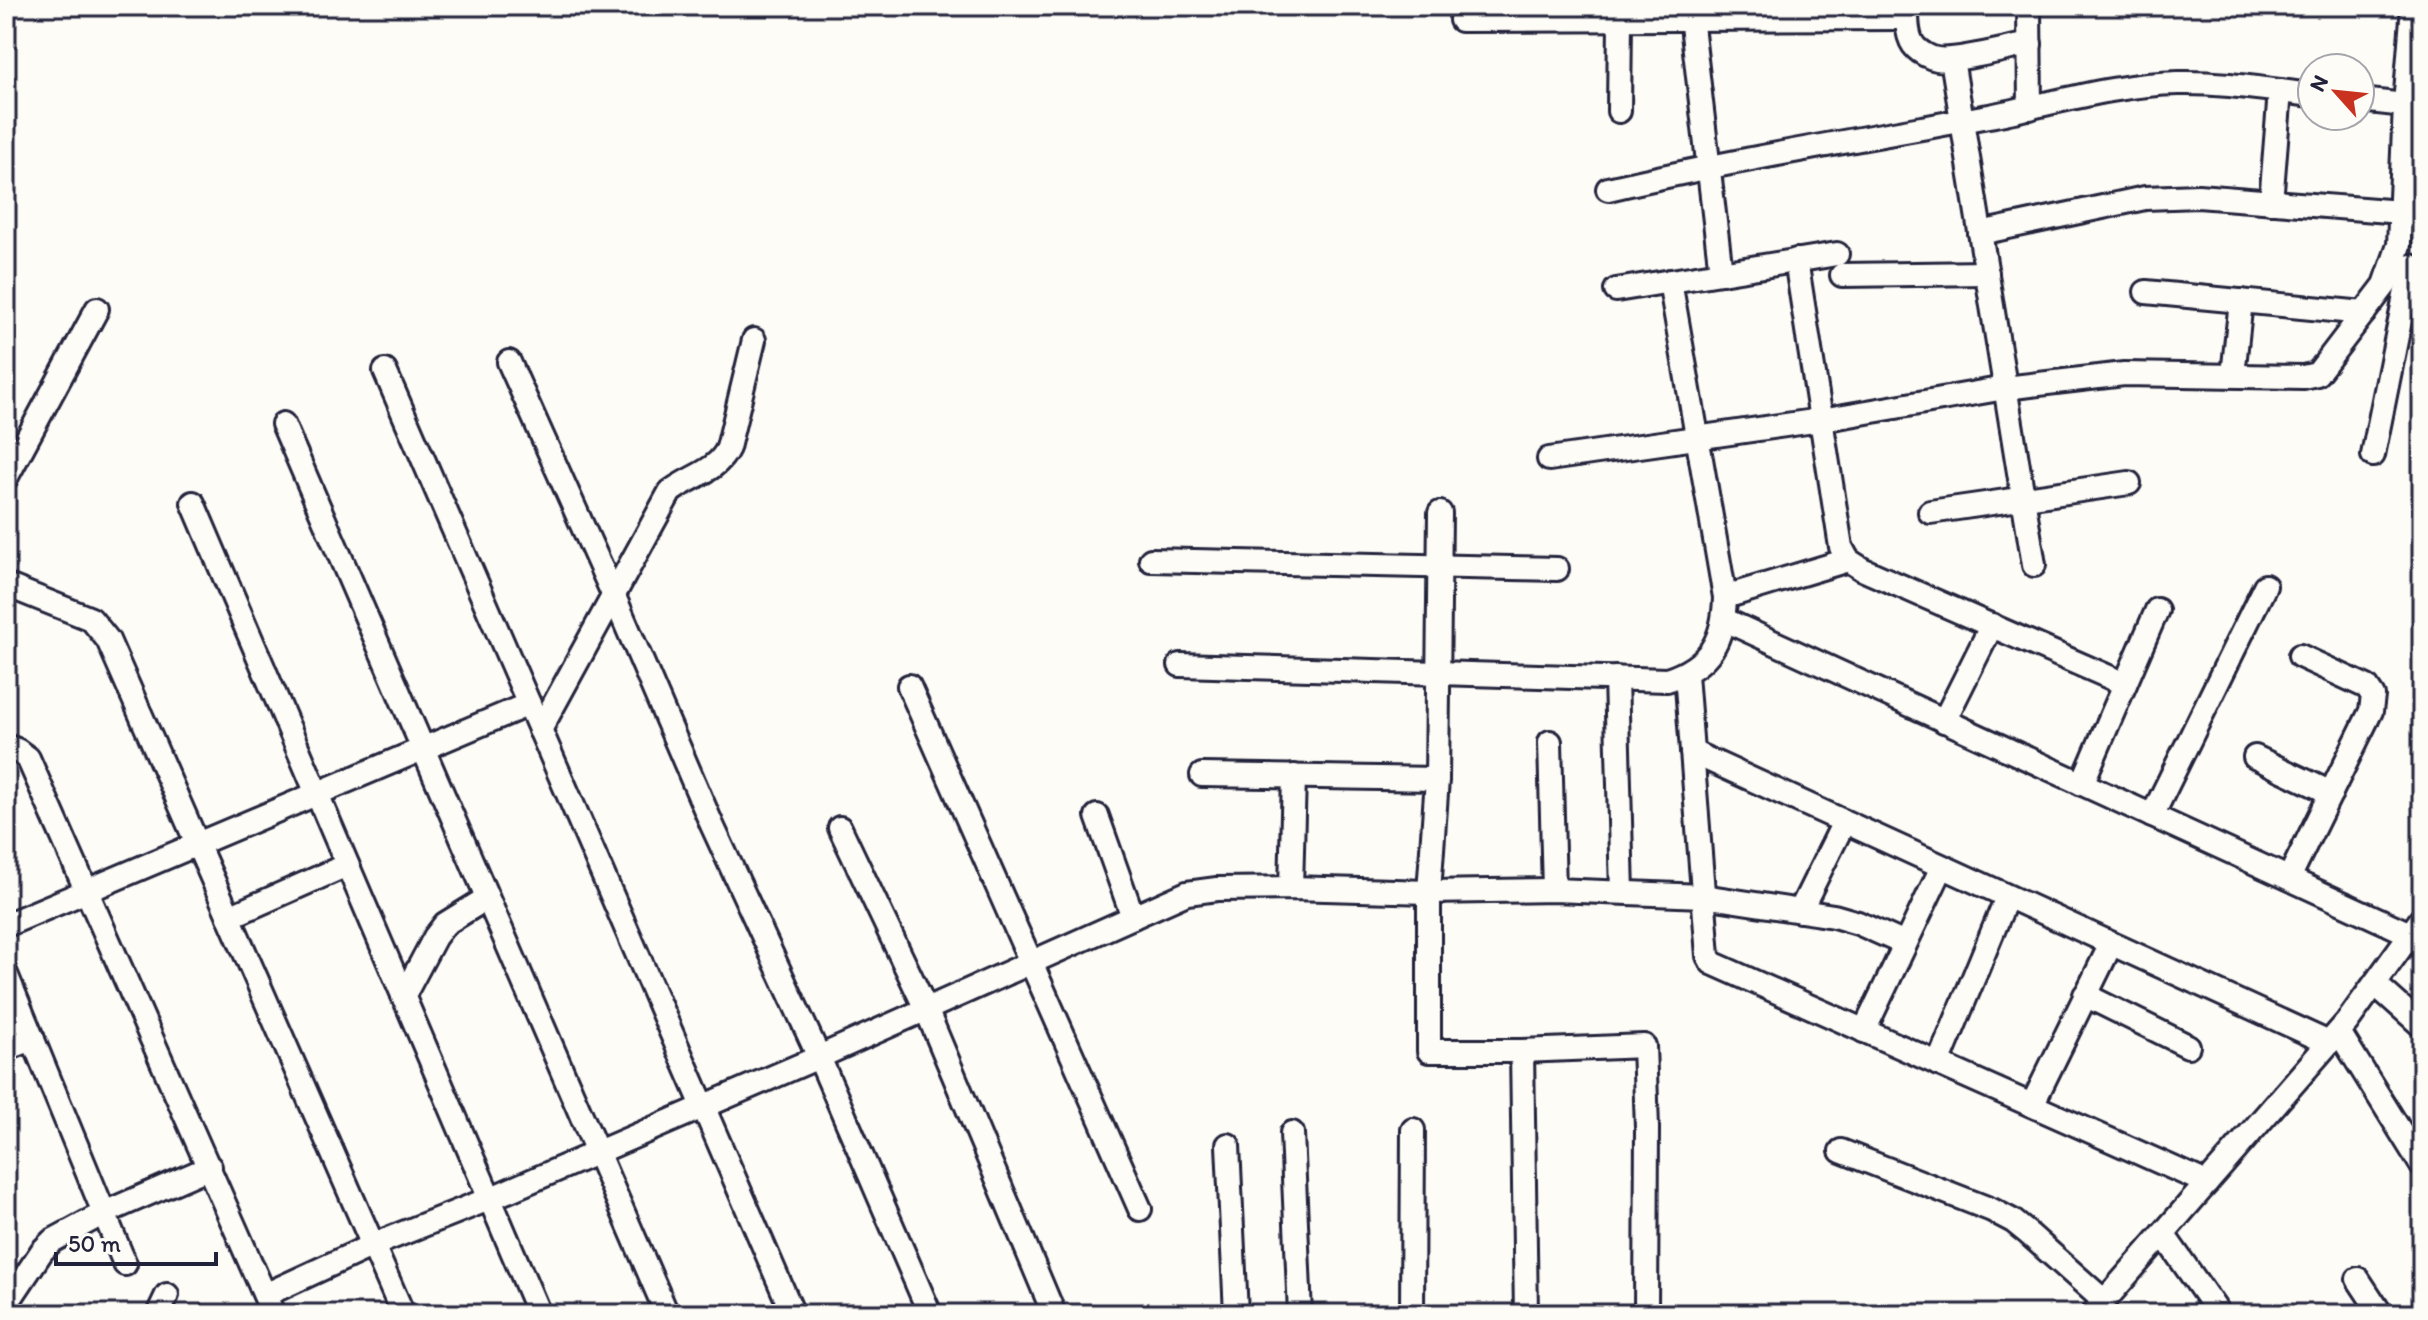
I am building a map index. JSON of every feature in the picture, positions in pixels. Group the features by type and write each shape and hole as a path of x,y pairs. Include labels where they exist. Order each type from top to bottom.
{"street":[{"path":"2029,6 2030,108"},
{"path":"1461,20 1620,20 1691,13 1907,12 1914,47 1936,59 1952,59 2030,44"},
{"path":"1691,13 1721,273"},
{"path":"2373,455 2409,266 2399,245 2412,146 2405,105 2416,19"},
{"path":"1619,111 1620,20"},
{"path":"1952,59 2034,565"},
{"path":"1608,189 1708,166 2146,85 2209,84 2296,93"},
{"path":"2271,202 2280,91"},
{"path":"2376,102 2405,105"},
{"path":"1980,233 2145,198 2198,196 2401,212"},
{"path":"1616,290 1796,260 1987,273"},
{"path":"1796,260 1841,547 1848,560 1862,569 2125,684"},
{"path":"1549,459 1821,420 2005,388 2124,374 2303,377 2317,374 2385,285 2409,266"},
{"path":"1180,665 1667,680 1686,674 1703,661 1718,641 1725,620 1725,597 1670,281"},
{"path":"2146,292 2364,313"},
{"path":"2233,375 2241,301"},
{"path":"6,478 97,309"},
{"path":"540,730 670,492 723,459 754,340"},
{"path":"509,362 712,825 819,1057 930,1314"},
{"path":"385,371 793,1314"},
{"path":"283,424 667,1314"},
{"path":"1930,512 2129,483"},
{"path":"193,503 539,1314"},
{"path":"1440,513 1437,779 1429,892 1429,1051 1644,1046 1646,1314"},
{"path":"1151,560 1557,569"},
{"path":"1725,597 1848,560"},
{"path":"6,585 91,619 102,630 403,1314"},
{"path":"2152,816 2265,586"},
{"path":"2082,784 2157,610"},
{"path":"1725,620 2289,878 2416,926 2334,1038 2099,1308 2013,1221 1841,1151"},
{"path":"1944,721 1992,625"},
{"path":"2289,878 2371,711 2373,696 2367,687 2300,656"},
{"path":"1686,674 1708,956 1712,963 2207,1183"},
{"path":"1616,678 1622,892"},
{"path":"909,686 1140,1209"},
{"path":"6,925 529,704"},
{"path":"1550,742 1554,890"},
{"path":"6,746 28,758 269,1304 373,1245 489,1199 819,1057 1187,893 1217,889 1291,888 1429,892 1554,890 1703,896 1834,916 1905,944"},
{"path":"1692,752 2111,944 2334,1038 2422,1166"},
{"path":"2255,757 2331,793"},
{"path":"1202,775 1437,779"},
{"path":"1291,888 1294,776"},
{"path":"1097,816 1133,917"},
{"path":"1800,911 1844,822"},
{"path":"840,828 926,1009 1054,1314"},
{"path":"229,917 347,865"},
{"path":"1864,1031 1942,867"},
{"path":"1938,1064 2007,897"},
{"path":"403,997 445,924 487,898"},
{"path":"2032,1105 2111,944"},
{"path":"6,974 125,1264"},
{"path":"2375,984 2422,1026"},
{"path":"2085,995 2188,1046"},
{"path":"6,1049 33,1039"},
{"path":"1522,1051 1526,1314"},
{"path":"1412,1314 1413,1130"},
{"path":"1292,1133 1300,1314"},
{"path":"1228,1145 1236,1314"},
{"path":"6,1305 13,1279 48,1244 104,1213 210,1167"},
{"path":"2163,1234 2219,1314"},
{"path":"2358,1279 2381,1314"}]}
